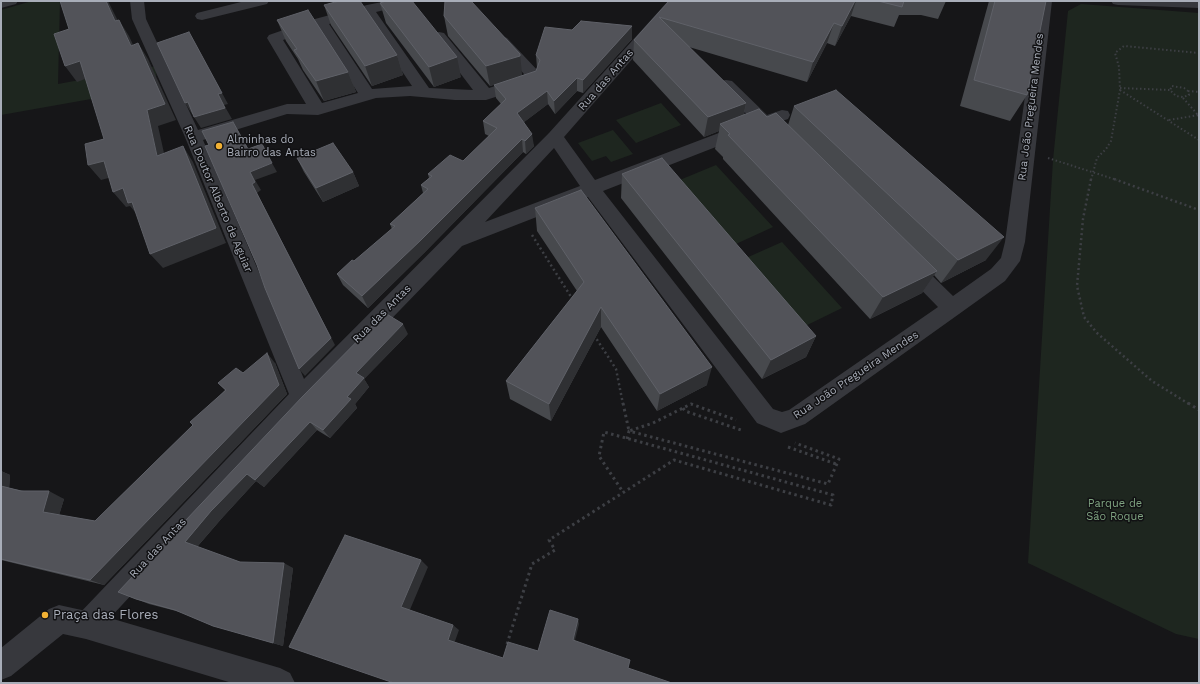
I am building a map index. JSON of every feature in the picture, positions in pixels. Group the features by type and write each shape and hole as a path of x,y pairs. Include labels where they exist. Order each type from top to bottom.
{"street":[{"path":"1,4 11,1"},
{"name":"Rua Doutor Alberto de Aguiar","path":"137,1 139,19 193,137 301,397"},
{"path":"202,16 262,1"},
{"path":"318,110 274,38 320,22 400,1"},
{"name":"Rua das Antas","path":"86,625 301,397 555,137 676,1"},
{"name":"Rua João Pregueira Mendes","path":"555,137 765,416 781,423 797,417 998,275 1010,262 1015,242 1045,1"},
{"path":"1118,1 1199,4"},
{"path":"367,9 424,92"},
{"path":"320,22 368,95"},
{"path":"429,23 486,95"},
{"path":"193,137 287,109 318,110 375,93 403,91 455,95 486,95 530,80 532,73 492,30"},
{"path":"721,81 784,140"},
{"path":"455,241 782,115"},
{"path":"896,252 952,308"},
{"path":"1,666 59,619 86,625 280,683"}],"path":[{"path":"1199,53 1124,46 1115,53 1119,66 1120,89 1111,140 1106,149 1097,158 1093,171 1083,219 1077,286 1084,316 1102,338 1152,381 1199,410"},
{"path":"1170,90 1170,87 1177,86 1188,91 1199,92"},
{"path":"1120,89 1170,90 1176,96 1183,97 1189,95 1188,91"},
{"path":"1120,89 1199,140"},
{"path":"1183,97 1198,115"},
{"path":"1168,120 1198,115"},
{"path":"1025,152 1093,171 1199,210"},
{"path":"530,232 575,304"},
{"path":"591,330 616,369 629,431 627,439"},
{"path":"629,431 653,424 683,408"},
{"path":"629,431 828,484 838,459 799,445"},
{"path":"507,646 532,564 555,550 548,540 674,460 831,505 833,495 604,432 599,456 623,492"}],"green space":[{"path":"32,1 60,1 58,84 157,66 156,78 108,96 1,115 1,10"},
{"name":"Parque de São Roque","path":"1081,4 1199,13 1199,639 1176,634 1028,563 1053,160 1068,11"},
{"path":"661,103 681,125 636,143 616,120"},
{"path":"613,130 633,154 611,162 606,156 592,161 578,143"},
{"path":"716,165 773,227 725,249 670,184"},
{"path":"782,242 842,308 795,331 737,262"}],"building":[{"path":"60,1 106,1 115,21 119,20 131,46 138,43 165,104 147,110 157,156 183,146 216,228 150,254 132,202 128,203 123,188 113,192 104,161 88,165 85,144 104,139 80,61 65,66 54,34 69,29"},
{"path":"339,1 360,1 397,55 365,66 324,5"},
{"path":"386,1 412,1 457,57 429,67 380,3"},
{"path":"445,1 471,1 520,54 520,56 486,66 444,16"},
{"path":"669,1 855,1 842,26 834,23 813,62 659,17 746,103 708,117 634,40"},
{"path":"878,1 904,1 902,7"},
{"path":"995,1 1046,1 1027,95 974,80"},
{"path":"308,10 348,72 316,81 294,50 297,49 277,20"},
{"path":"581,21 632,26 583,80 577,78 554,101 547,91 517,113 532,134 525,141 522,139 421,240 362,296 337,274 352,260 354,261 395,226 390,224 428,189 421,185 432,176 428,174 450,155 463,161 497,128 483,121 506,99 494,85 536,71 540,60 536,55 545,27 572,30"},
{"path":"189,32 222,93 218,94 225,108 194,117 188,102 185,103 157,43"},
{"path":"836,90 1004,237 958,260 794,106"},
{"path":"759,109 767,117 776,113 937,271 883,297 728,135 730,134 720,124"},
{"path":"233,122 248,149 262,144 272,163 250,172 255,182 252,184 331,338 299,369 257,265 205,146 209,145 202,131"},
{"path":"333,143 353,172 316,188 297,158"},
{"path":"662,158 816,336 771,360 622,174"},
{"path":"581,190 712,367 660,394 601,307 549,404 506,381 584,282 535,208"},
{"path":"385,313 403,324 356,373 364,378 347,397 351,399 323,430 310,422 255,480 247,474 211,511 185,542 240,562 284,563 273,643 213,626 175,610 136,599 118,592 303,396"},
{"path":"267,353 279,385 90,580 1,559 1,486 21,491 49,491 43,512 95,521 193,425 190,422 226,390 218,383 236,368 243,373"},
{"path":"345,535 421,560 401,607 453,625 448,640 503,658 508,642 538,651 550,610 578,619 573,640 630,660 628,668 672,683 394,683 289,647"}],"place":[{"name":"Alminhas do Bairro das Antas","path":"219,146"},
{"name":"Praça das Flores","path":"45,615"}]}
